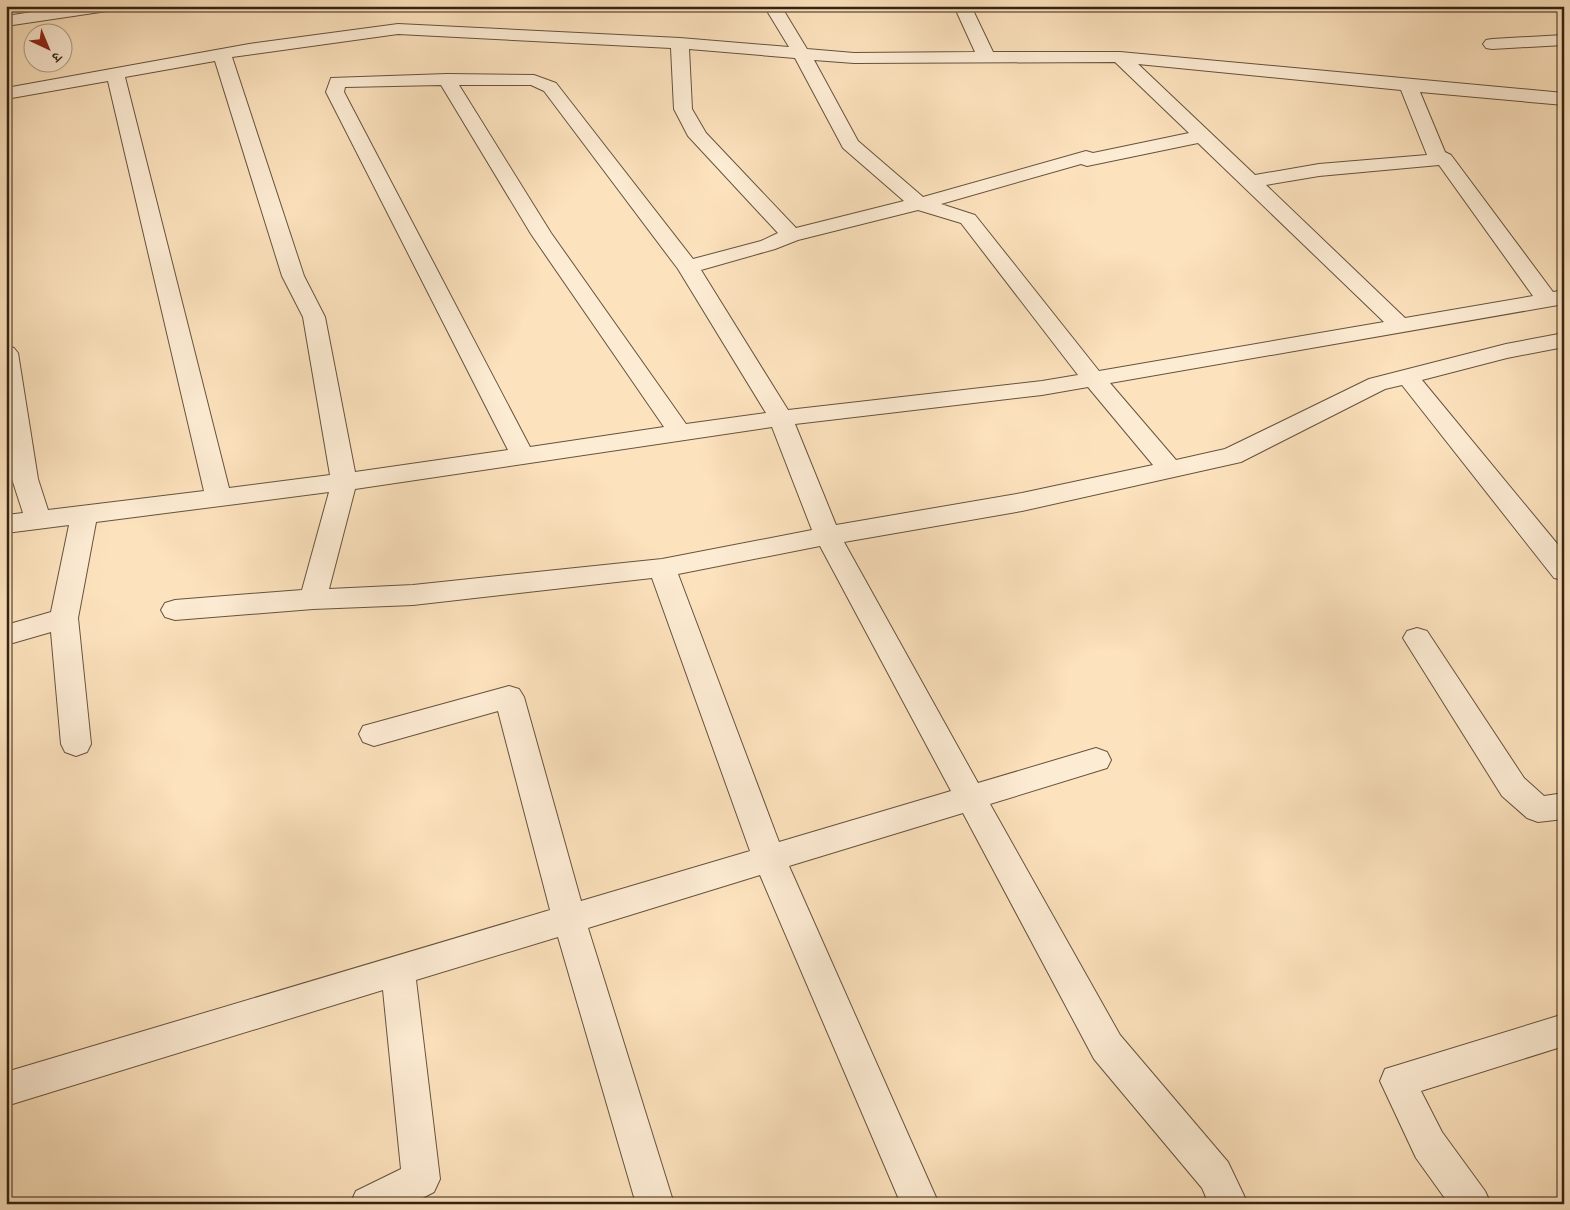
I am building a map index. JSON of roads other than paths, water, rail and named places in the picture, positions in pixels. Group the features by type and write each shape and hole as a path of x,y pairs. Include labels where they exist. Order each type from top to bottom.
{"street":[{"path":"6,21 107,6"},
{"path":"772,6 802,54 850,144 919,204 968,219 1094,380 1170,469"},
{"path":"962,6 987,58"},
{"path":"6,94 222,54 398,29 680,44 854,58 1120,56 1564,99"},
{"path":"1492,44 1564,40"},
{"path":"680,44 683,108 698,136 791,235"},
{"path":"222,54 293,276 314,317 344,482 313,599"},
{"path":"1120,56 1400,326"},
{"path":"115,74 219,498"},
{"path":"523,456 335,92 338,82 447,79 534,80 550,87 688,267 781,418 827,536 1107,1047 1215,1175 1229,1204"},
{"path":"447,79 541,234 680,433"},
{"path":"6,524 344,482 781,418 1042,388 1555,299 1444,159 1437,155 1408,85"},
{"path":"688,267 768,245 791,235 919,204 1086,157 1087,160 1203,136"},
{"path":"1250,182 1319,170 1444,159"},
{"path":"175,610 313,599 413,595 662,568 827,536 1022,502 1232,456 1378,384 1506,351 1559,347"},
{"path":"6,353 25,479 38,520"},
{"path":"1408,376 1564,571"},
{"path":"76,744 64,618 84,514"},
{"path":"662,568 769,858 920,1204"},
{"path":"6,635 64,618"},
{"path":"1417,638 1514,787 1538,809 1564,806"},
{"path":"374,734 509,697 569,919 655,1204"},
{"path":"6,1089 1096,760"},
{"path":"369,1204 421,1179 398,970"},
{"path":"1472,1204 1429,1146 1398,1081 1564,1030"}]}
